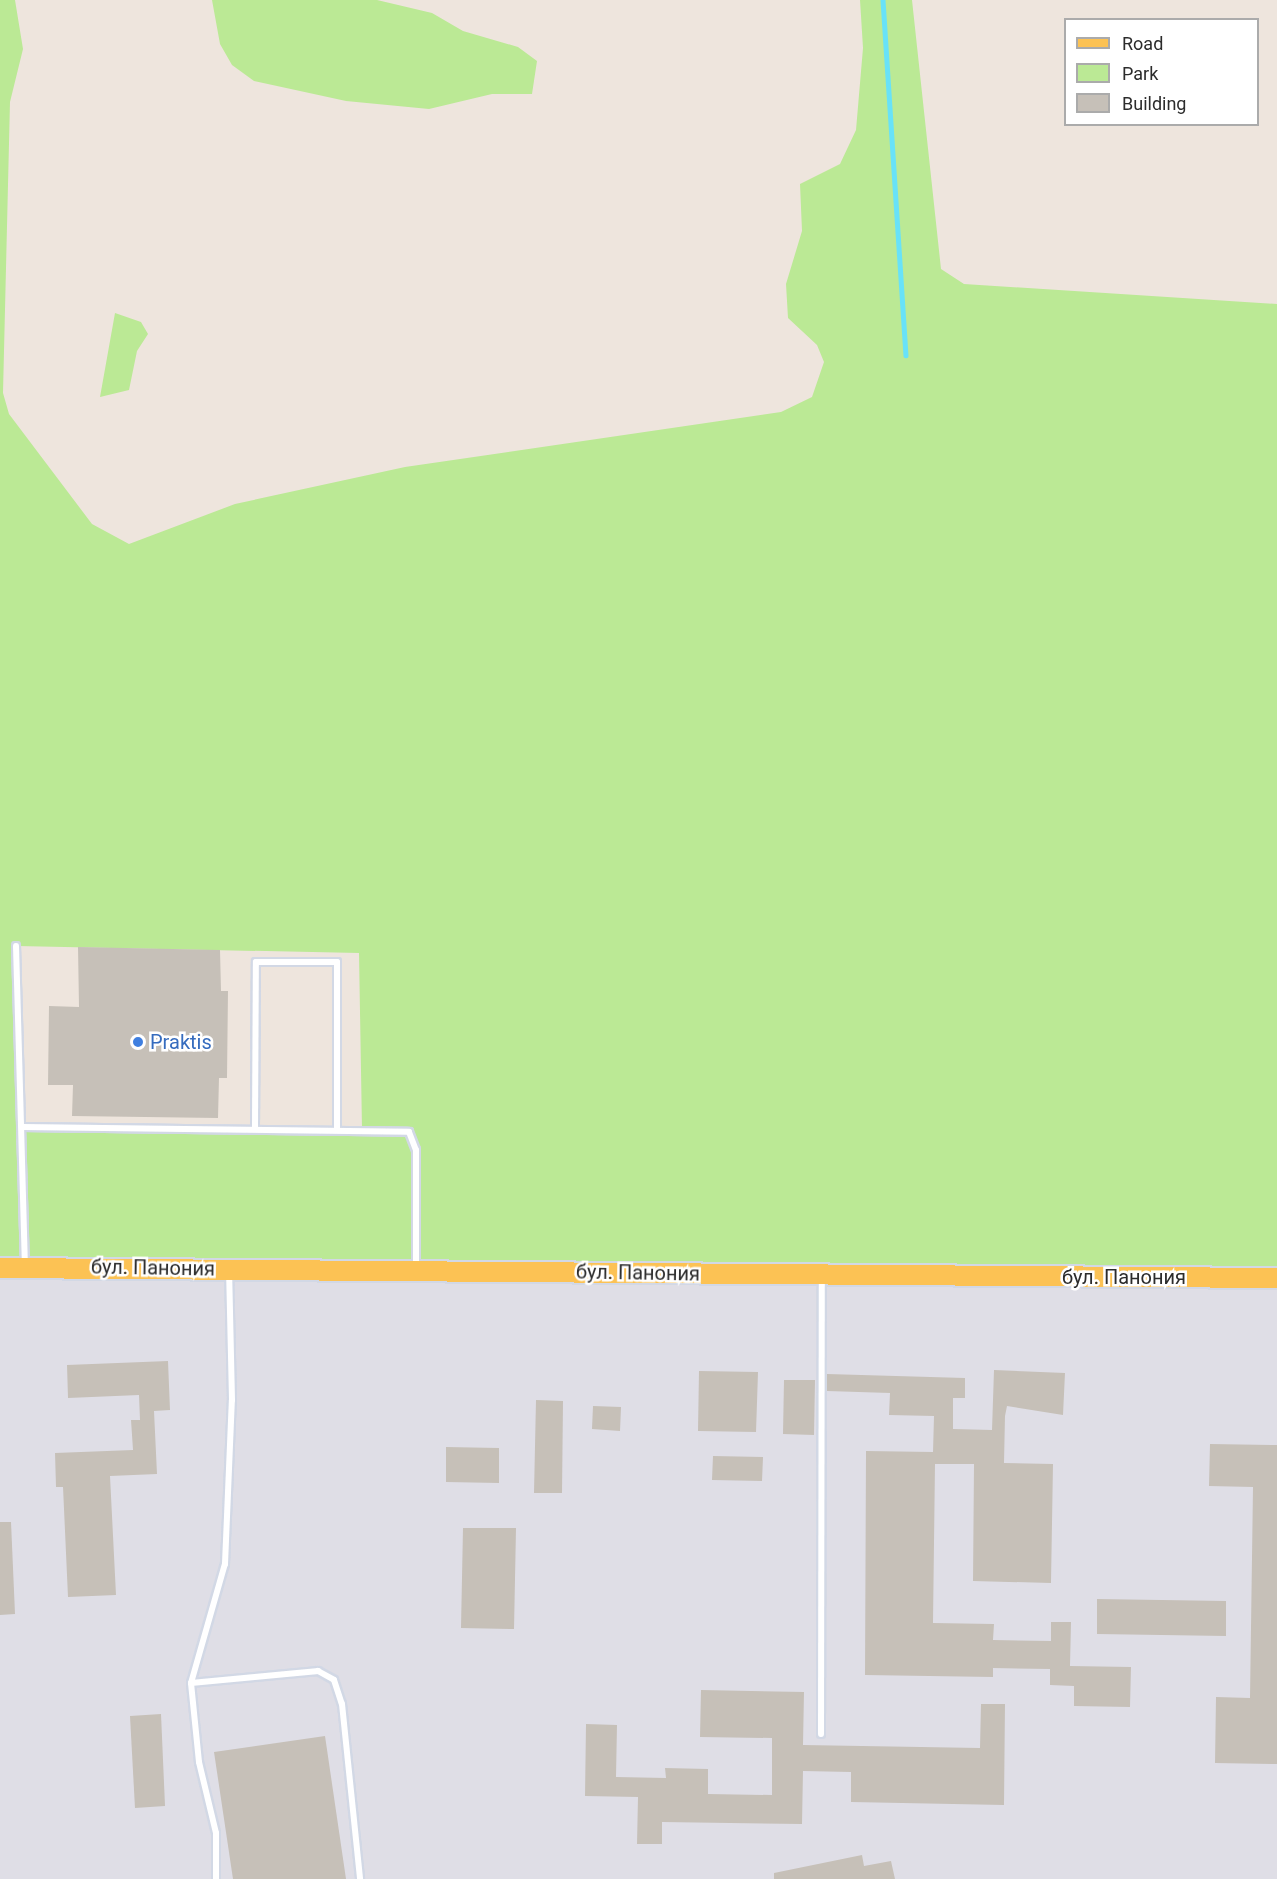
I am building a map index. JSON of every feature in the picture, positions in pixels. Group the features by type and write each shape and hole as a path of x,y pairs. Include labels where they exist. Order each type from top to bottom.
{"main road":[{"name":"бул. Панония","path":"0,1268 1277,1278"}],"lane":[{"path":"16,946 25,1267"},
{"path":"255,1128 256,962 337,962 337,1128"},
{"path":"22,1127 399,1129 415,1139 416,1271"},
{"path":"216,1879 216,1833 199,1762 191,1683 225,1564 232,1400 229,1269"},
{"path":"821,1734 822,1275"},
{"path":"191,1683 318,1671 334,1680 342,1704 360,1879"}],"shaded area":[{"path":"0,1268 1277,1278 1277,1879 0,1879"}],"green space":[{"path":"0,0 15,0 23,49 10,102 3,393 9,414 92,524 129,544 235,504 405,467 781,412 812,397 824,362 817,345 788,318 786,284 802,231 800,184 840,164 856,130 863,48 860,0 912,0 941,269 964,284 1277,304 1277,1278 0,1268","holes":["17,946 359,953 362,1129 22,1127"]},
{"path":"212,0 377,0 432,13 463,31 518,47 537,61 532,94 492,94 429,109 346,101 254,81 232,65 220,44"},
{"path":"115,313 141,322 148,334 137,351 129,390 100,397"}],"building":[{"name":"Praktis","path":"78,947 220,950 221,991 228,991 227,1078 219,1078 218,1118 72,1116 73,1085 48,1085 49,1006 79,1007"},
{"path":"168,1361 170,1410 154,1411 157,1474 110,1476 116,1595 68,1597 63,1487 56,1487 55,1453 133,1450 131,1420 140,1420 139,1395 68,1398 67,1365"},
{"path":"994,1370 1065,1373 1063,1415 1007,1406 1005,1416 1004,1463 1053,1464 1051,1583 973,1581 974,1464 935,1464 933,1623 994,1624 993,1640 1051,1641 1051,1622 1071,1622 1070,1666 1131,1667 1130,1707 1074,1706 1074,1686 1050,1685 1050,1669 993,1668 993,1677 865,1675 866,1451 933,1452 934,1416 889,1415 890,1393 827,1391 827,1374 965,1378 965,1398 953,1398 953,1429 992,1430"},
{"path":"699,1371 758,1372 756,1432 698,1431"},
{"path":"784,1380 815,1380 814,1435 783,1434"},
{"path":"536,1400 563,1401 562,1493 534,1493"},
{"path":"593,1406 621,1407 620,1431 592,1429"},
{"path":"1210,1444 1277,1445 1277,1764 1215,1763 1216,1697 1250,1698 1253,1487 1209,1486"},
{"path":"446,1447 499,1448 499,1483 446,1482"},
{"path":"713,1456 763,1457 762,1481 712,1480"},
{"path":"0,1522 11,1522 15,1614 0,1615"},
{"path":"463,1528 516,1528 514,1629 461,1628"},
{"path":"1097,1599 1226,1601 1226,1636 1097,1634"},
{"path":"701,1690 804,1692 803,1745 980,1748 981,1704 1005,1704 1004,1805 851,1802 851,1772 803,1771 802,1824 662,1822 662,1844 637,1844 638,1797 585,1796 586,1724 617,1725 616,1777 666,1778 665,1768 708,1769 708,1794 772,1795 772,1738 700,1737"},
{"path":"161,1714 165,1806 135,1808 130,1716"},
{"path":"325,1736 346,1879 233,1879 214,1752"},
{"path":"862,1855 864,1866 891,1861 895,1879 774,1879 774,1873"}],"waterway":[{"path":"883,0 906,355"}],"place":[{"name":"Praktis","path":"138,1042"}]}
